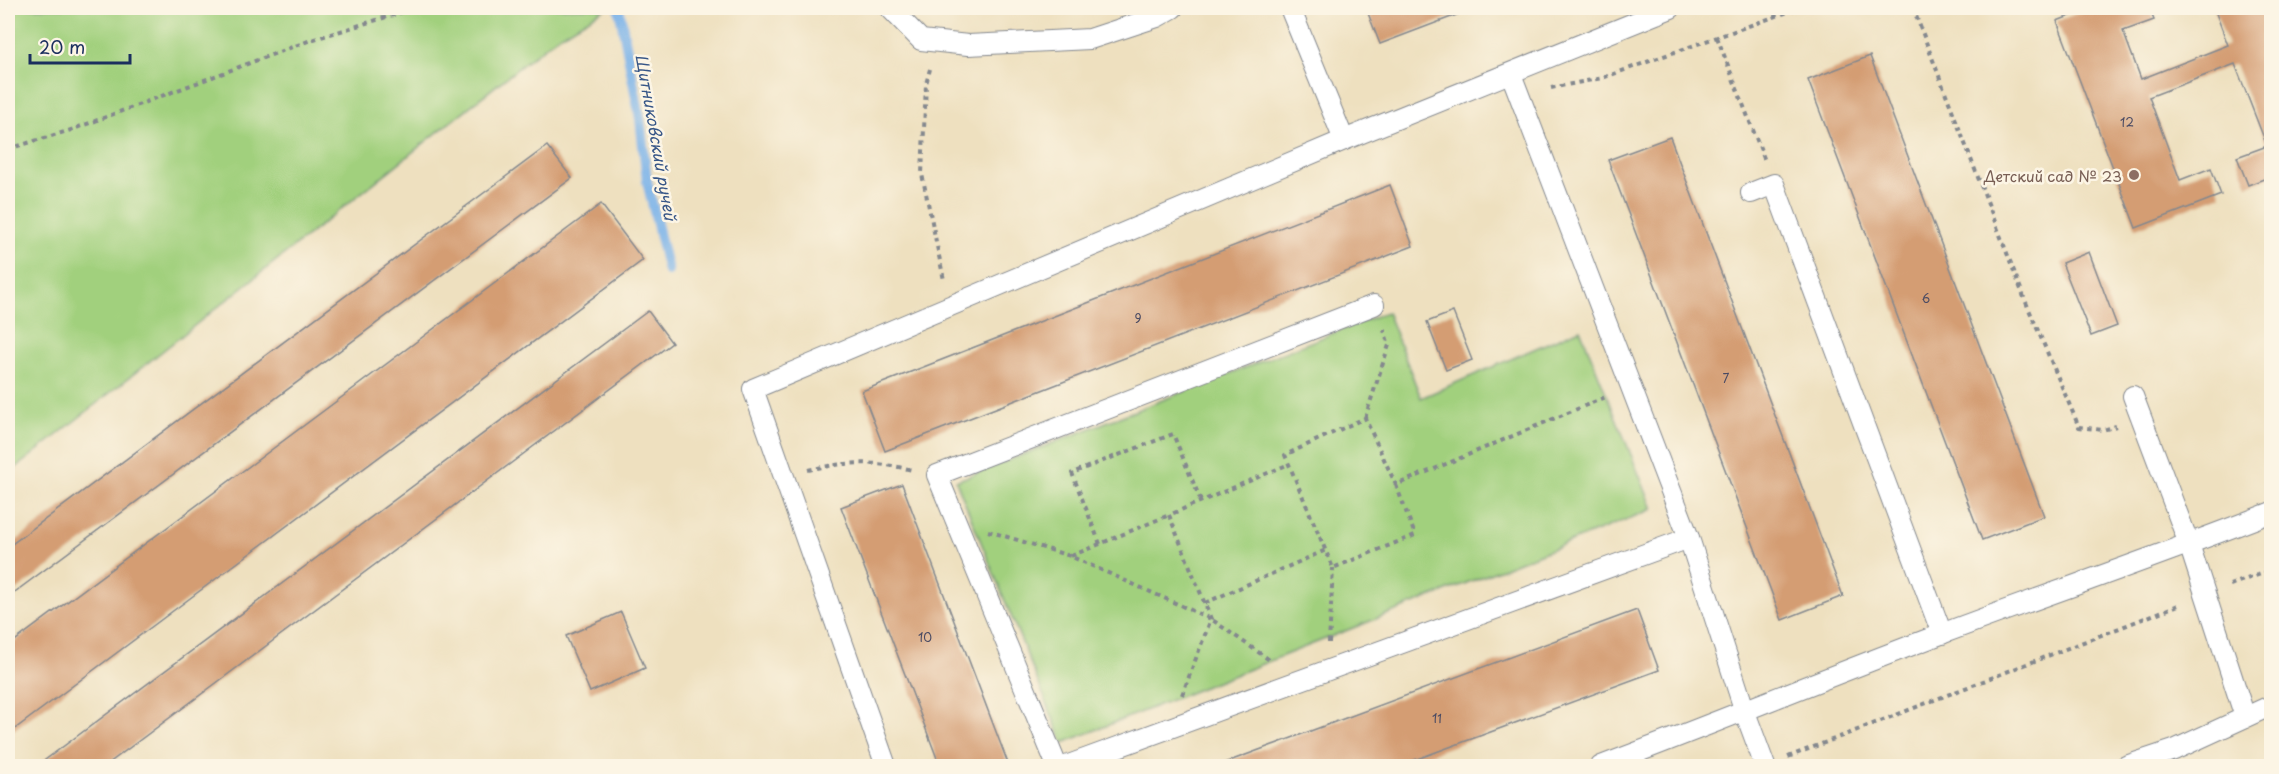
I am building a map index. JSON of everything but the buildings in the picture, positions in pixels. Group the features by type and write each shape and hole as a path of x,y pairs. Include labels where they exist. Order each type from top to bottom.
{"lane":[{"path":"890,8 921,40 968,45 1090,39 1157,17 1173,8"},
{"path":"1290,8 1344,140"},
{"path":"886,766 753,389 950,308 1344,140 1671,8"},
{"path":"1511,74 1689,538 1745,712 1773,764"},
{"path":"1751,193 1774,184 1942,634"},
{"path":"1057,766 937,475 1374,305"},
{"path":"2133,396 2189,544 2245,717"},
{"path":"1601,766 1942,634 2271,512"},
{"path":"1066,766 1689,538"},
{"path":"2126,766 2174,750 2271,705"}],"path":[{"path":"8,149 71,130 311,40 416,8"},
{"path":"1518,94 1602,78 1799,8"},
{"path":"1913,8 2025,300 2079,427 2103,430 2142,418"},
{"path":"1717,37 1774,184"},
{"path":"937,42 926,84 922,174 950,308"},
{"path":"1333,568 1415,535 1396,485 1365,418 1389,345 1374,305"},
{"path":"1396,485 1630,386"},
{"path":"1328,670 1333,568 1285,454 1365,418"},
{"path":"1100,544 1072,473 1173,434 1202,501"},
{"path":"783,476 841,463 881,463 937,475"},
{"path":"1070,556 1289,464"},
{"path":"1168,729 1211,619 1169,515"},
{"path":"956,522 1070,556 1211,619 1299,681"},
{"path":"1205,603 1326,550"},
{"path":"1773,764 2271,570"}],"green space":[{"path":"8,8 606,8 556,38 8,474"},
{"path":"1387,312 1421,398 1580,329 1653,509 1063,743 956,481"}],"waterway":[{"name":"Щитниковский ручей","path":"619,8 640,118 647,181 668,271"}],"place":[{"name":"Детский сад № 23","path":"2134,175"}]}
